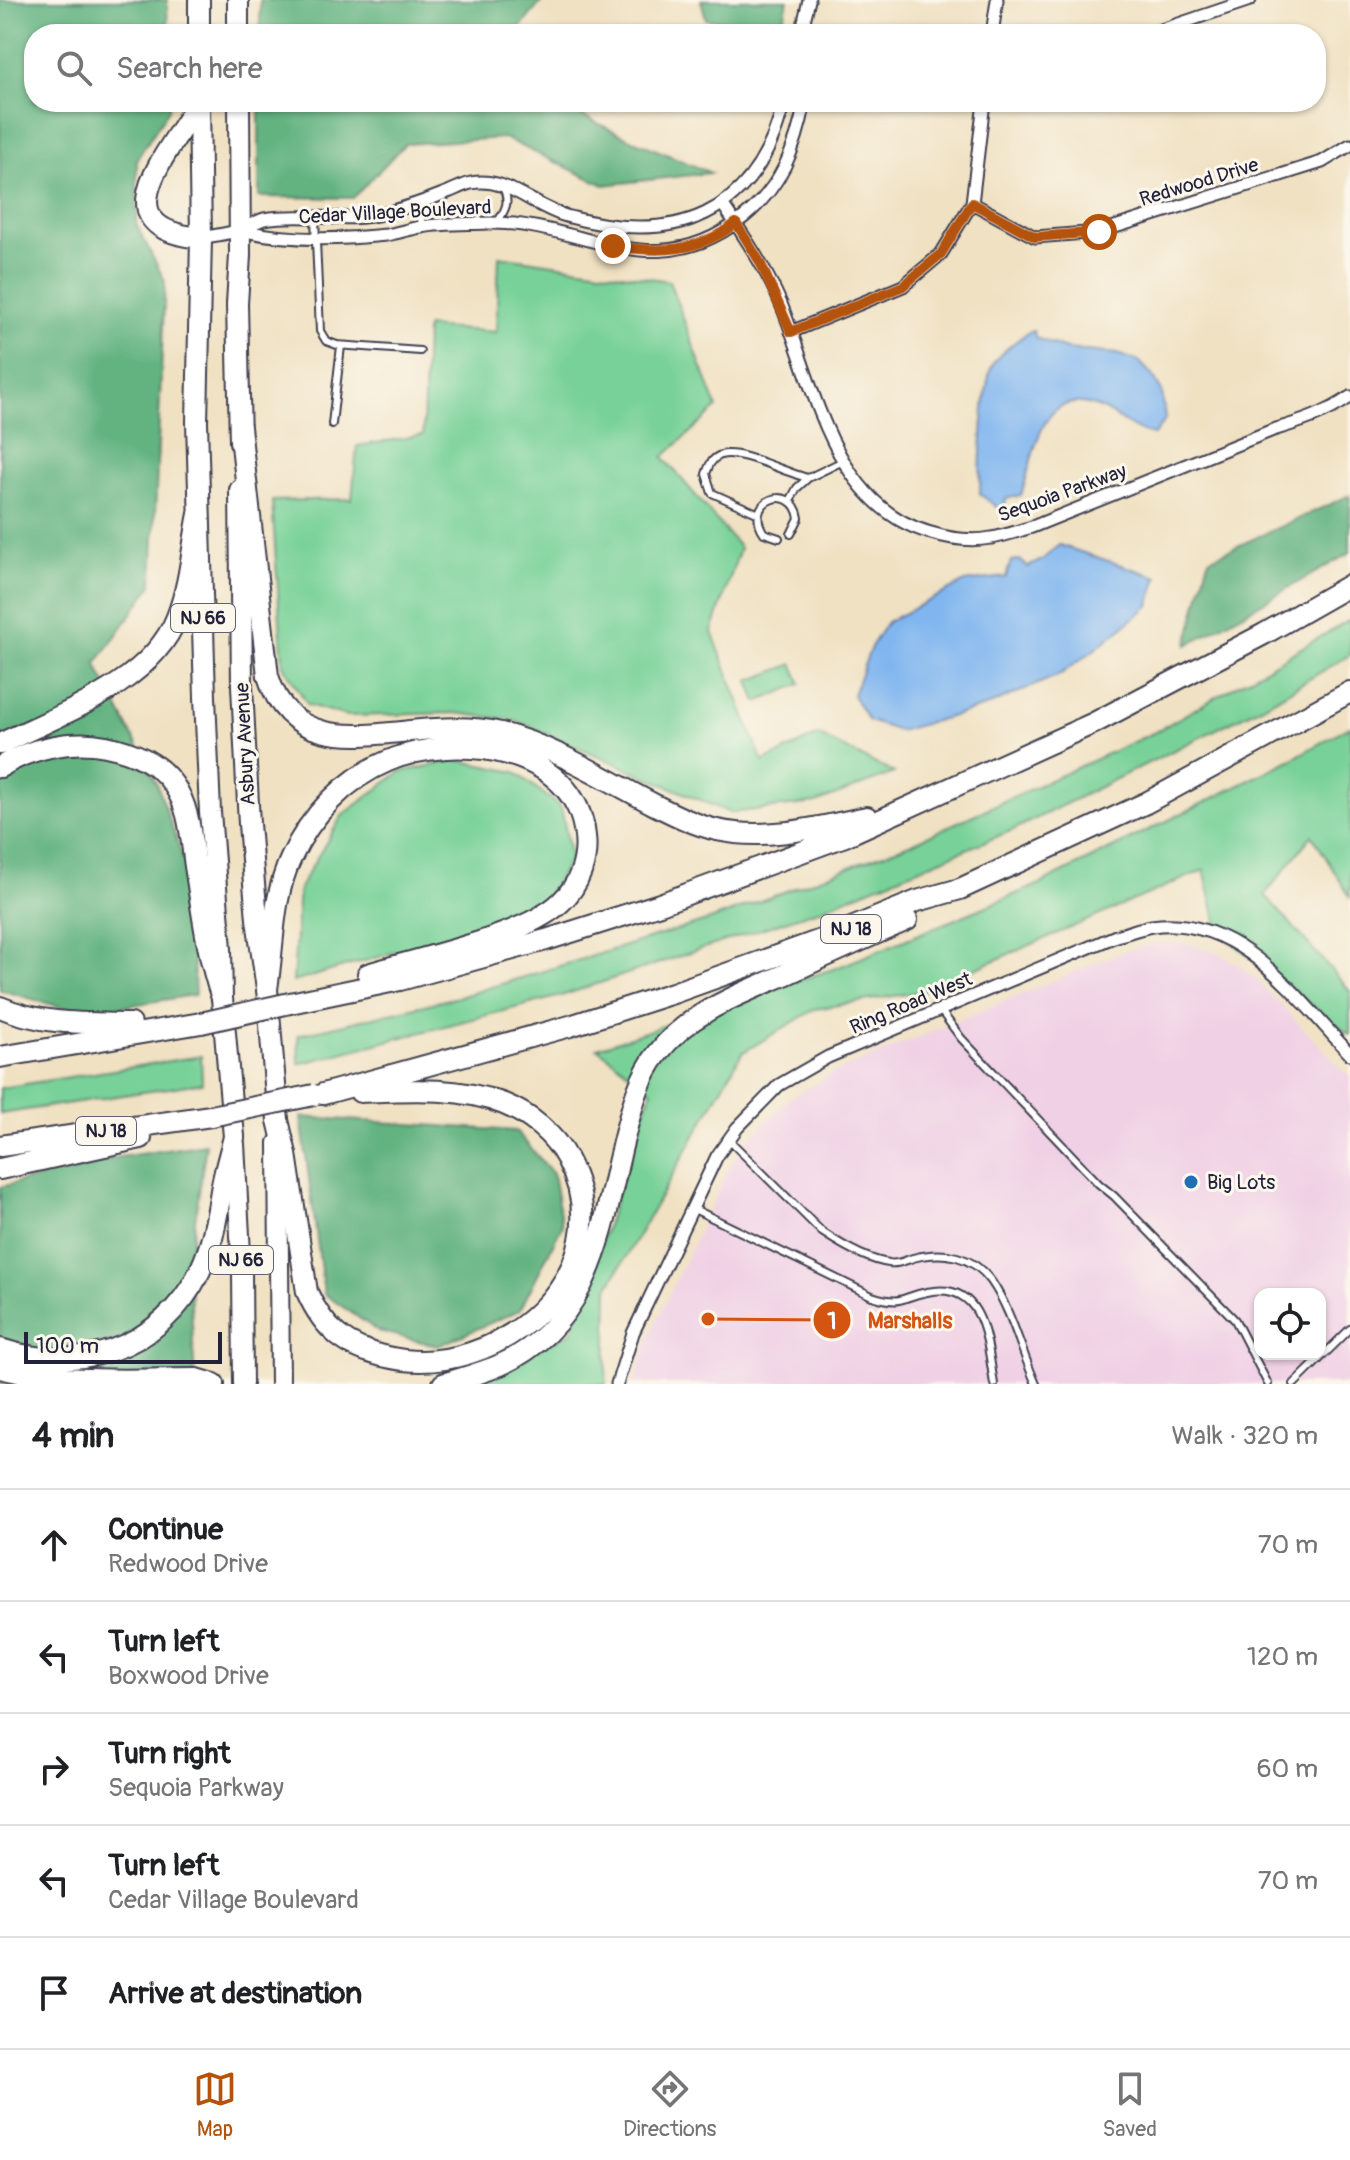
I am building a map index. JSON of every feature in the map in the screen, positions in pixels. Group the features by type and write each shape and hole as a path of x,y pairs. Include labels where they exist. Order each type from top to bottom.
{"highway":[{"path":"199,0 199,24"},
{"path":"238,0 238,24"},
{"path":"193,112 154,173 147,191 147,202 152,218 161,228 176,235 201,238"},
{"name":"Asbury Avenue","path":"199,112 201,238 197,422 205,717 234,1137"},
{"name":"Asbury Avenue","path":"239,112 237,319 242,686 249,824 278,1120"},
{"path":"240,427 268,676 284,708 302,723 314,729 351,737 469,728 503,733 538,746 685,820 729,832 782,833 898,811"},
{"path":"0,744 122,681 155,653 171,632 178,615 199,514"},
{"path":"0,1057 201,1023 400,980 660,904 845,836 1108,716 1350,585"},
{"name":"NJ 18","path":"0,1146 187,1121 318,1094 557,1029 673,993 832,936 917,901 960,889 1146,803 1350,692"},
{"path":"0,767 34,752 93,743 135,754 168,777 187,815 208,943 222,998"},
{"path":"267,989 278,904 289,861 308,825 327,803 359,777 388,761 421,751 456,746 518,758 544,771 564,787 580,813 586,845 582,870 576,883 558,905 526,924 331,986 312,997"},
{"path":"443,1384 501,1365 530,1347 548,1333 576,1299 591,1269 640,1084 657,1054 670,1039 723,1002 924,912 960,889"},
{"path":"0,1007 28,1017 58,1022 179,1025"},
{"path":"278,1120 307,1292 316,1313 336,1334 353,1346 398,1360 449,1360 479,1352 500,1342 543,1310 566,1277 573,1260 579,1241 581,1210 573,1171 560,1147 543,1129 502,1103 460,1094 414,1090 318,1094"},
{"path":"0,1169 136,1140 187,1121"},
{"path":"0,1349 40,1359 82,1358 124,1347 162,1321 190,1291 207,1254 234,1137"},
{"path":"0,1368 57,1379 197,1379 214,1384"}],"main road":[{"name":"Asbury Avenue","path":"278,1120 280,1384"},
{"name":"Asbury Avenue","path":"234,1137 242,1272 243,1384"}],"street":[{"path":"803,24 809,0"},
{"path":"809,0 810,24"},
{"path":"993,24 997,0"},
{"path":"1179,24 1250,0"},
{"name":"Cedar Village Boulevard","path":"201,238 240,230 263,219 383,214 470,183 491,182 564,216 641,228 675,224 723,205 740,192 754,175 778,127 782,112"},
{"name":"Cedar Village Boulevard","path":"240,230 267,236 316,237 388,234 423,226 497,223 649,251 693,247 721,235 755,208 791,159 803,112"},
{"path":"791,332 903,286 941,254 972,203 983,112"},
{"name":"Redwood Drive","path":"972,203 1035,237 1099,232 1322,162 1350,145"},
{"name":"Sequoia Parkway","path":"723,205 760,262 850,474 874,500 899,520 923,531 957,540 990,539 1032,527 1273,430 1306,420 1350,397"},
{"name":"Ring Road West","path":"617,1384 633,1333 717,1156 728,1139 779,1085 828,1057 1116,936 1154,926 1193,928 1228,939 1263,962 1350,1054"}],"lane":[{"path":"497,223 507,208 508,198 502,186"},
{"path":"416,203 423,226"},
{"path":"315,218 320,331 326,341 341,346 420,351"},
{"path":"332,424 341,346"},
{"path":"759,514 712,493 706,474 710,462 720,455 734,453 808,478"},
{"path":"790,501 797,488 808,478 843,461"},
{"path":"779,538 764,533 758,521 765,503 771,499 790,501 795,506 798,525 791,534"},
{"path":"941,1011 961,1038 1099,1184 1235,1320 1268,1384"},
{"path":"728,1139 833,1240 890,1264 940,1254 973,1263 998,1293 1036,1384"},
{"path":"692,1208 890,1302 939,1290 968,1297 977,1311 983,1330 994,1384"},
{"path":"1294,1384 1350,1329"}],"shaded area":[{"path":"1156,943 1190,944 1221,954 1252,975 1350,1077 1350,1384 634,1384 648,1339 731,1164 749,1139 790,1098 835,1072 1122,952"}],"green space":[{"path":"0,0 167,0 168,24 24,24 24,112 167,112 137,159 137,226 165,281 152,585 96,664 157,784 188,873 195,995 82,1013 0,990"},
{"path":"260,0 543,0 523,24 260,24"},
{"path":"701,0 788,0 783,24 744,24 706,19"},
{"path":"259,112 575,112 711,173 604,185 504,138 405,144 353,198 259,197"},
{"path":"499,256 669,281 717,408 663,457 740,548 712,632 763,762 818,735 894,773 816,803 730,813 515,720 454,713 347,716 308,705 283,665 272,501 352,499 357,446 423,435 426,327 496,332"},
{"path":"1350,495 1350,553 1187,645 1209,559"},
{"path":"1350,620 1350,655 1263,706 1013,830 818,910 561,996 299,1064 298,1035 462,996 713,919 912,843 1153,733"},
{"path":"793,664 801,684 757,702 749,681"},
{"path":"1350,726 1350,897 1312,835 1265,895 1350,991 1350,1035 1228,939 1218,927 1204,870 924,991 815,1009 742,1053 608,1288 606,1384 461,1384 571,1333 652,1090 597,1048 839,967 1038,885 1292,759"},
{"path":"457,760 515,772 561,807 571,858 545,900 501,921 293,982 299,888 342,816 400,772"},
{"path":"201,1056 202,1083 0,1114 0,1088"},
{"path":"301,1117 516,1131 553,1174 562,1226 520,1310 438,1346 378,1331 324,1294"},
{"path":"206,1144 189,1262 195,1384 0,1384 0,1187 119,1157"}],"water":[{"path":"1033,330 1036,338 1066,349 1117,354 1139,361 1162,392 1165,420 1154,435 1104,410 1082,403 1066,404 1053,412 1044,425 1021,495 1006,499 1004,507 998,508 980,494 982,426 987,388 997,358"},
{"path":"1059,545 1158,577 1149,606 1061,674 985,707 899,731 869,721 853,695 871,647 887,622 965,582 1006,577 1011,561 1020,560 1028,567"}],"place":[{"name":"Big Lots","path":"1191,1182"},
{"name":"Marshalls","path":"708,1319"}],"route":[{"path":"613,246 649,251 693,247 721,235 736,223 760,262 791,332 903,286 941,254 972,203 1035,237 1099,232"}]}
